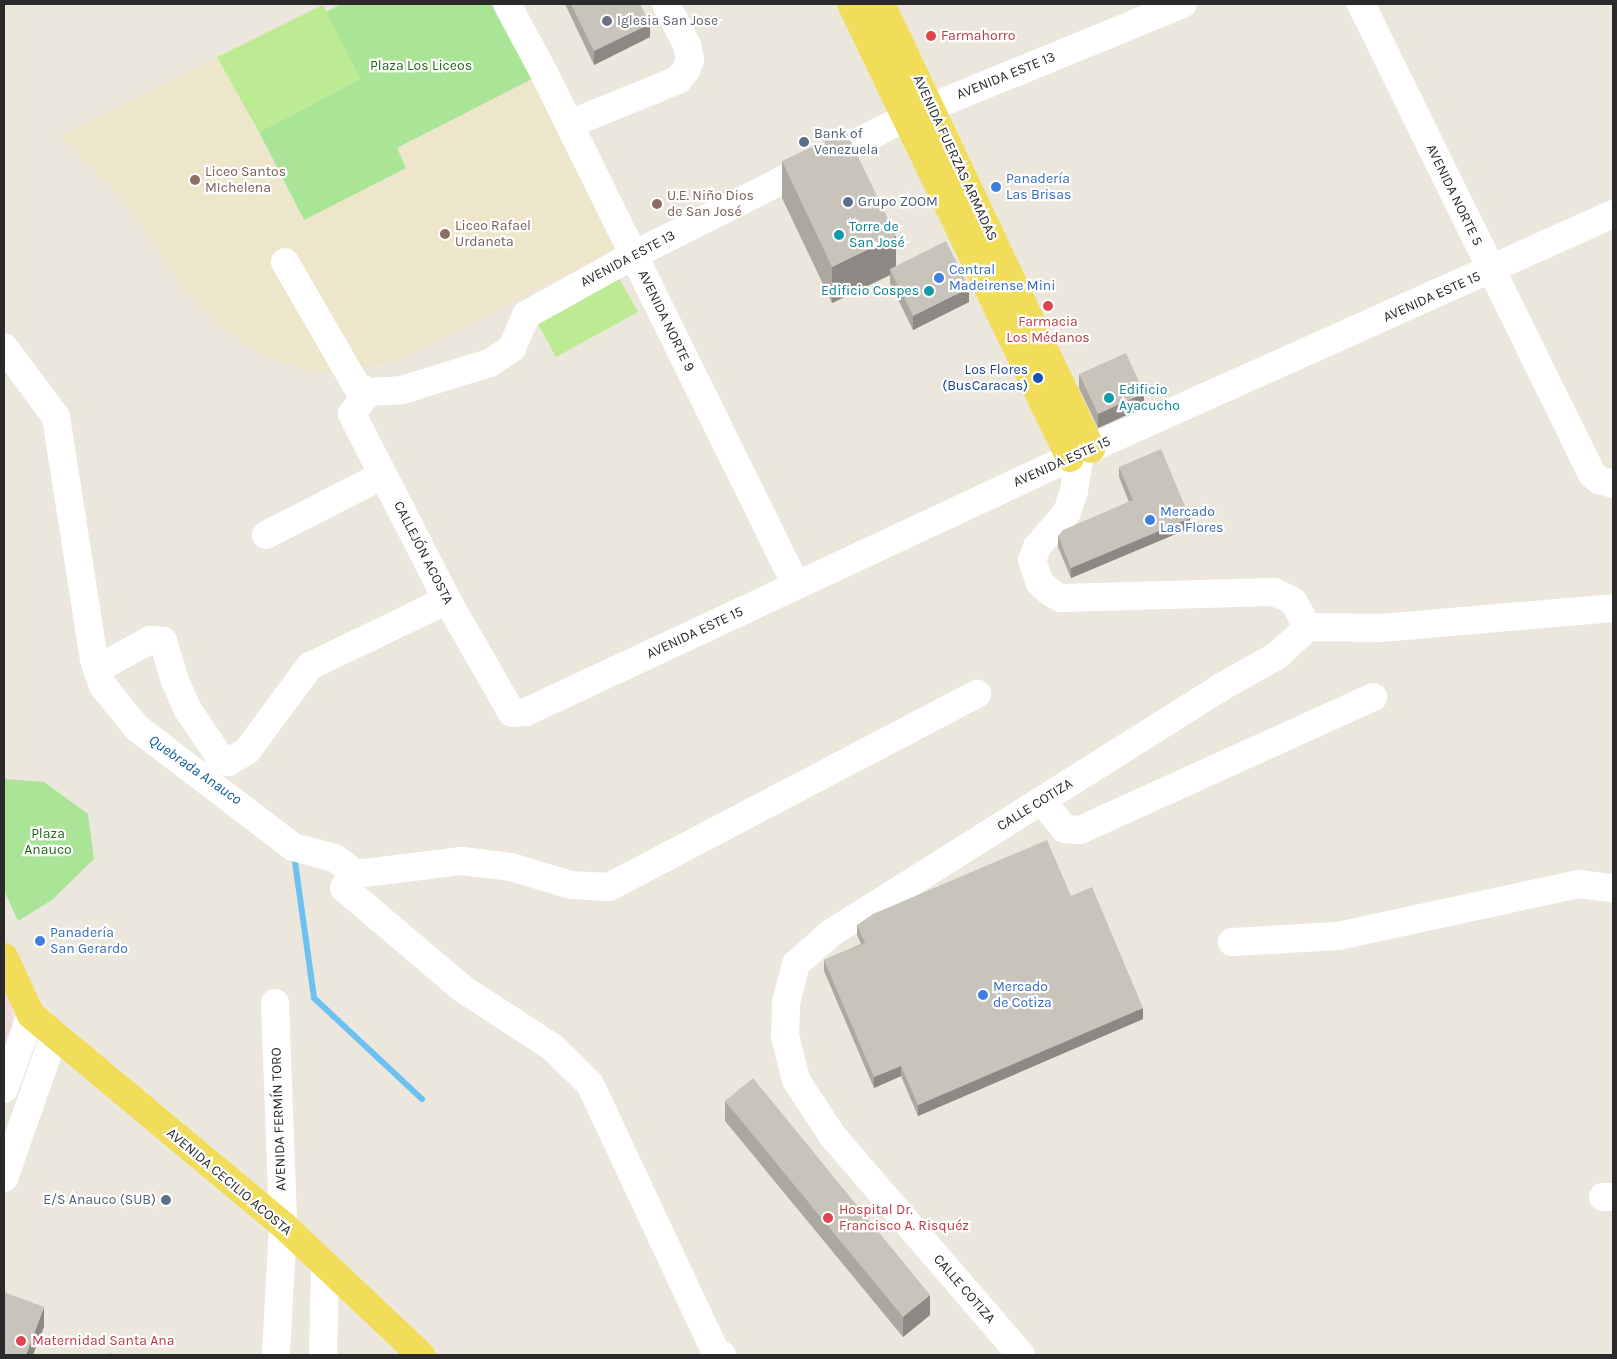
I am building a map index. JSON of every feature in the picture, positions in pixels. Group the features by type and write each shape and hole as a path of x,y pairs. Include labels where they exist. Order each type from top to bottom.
{"main road":[{"name":"AVENIDA FUERZAS ARMADAS","path":"851,4 919,112"},
{"name":"AVENIDA FUERZAS ARMADAS","path":"881,4 919,112 1080,453"},
{"path":"4,957 31,1015"},
{"name":"AVENIDA CECILIO ACOSTA","path":"31,1015 283,1225 421,1355"}],"street":[{"name":"AVENIDA NORTE 9","path":"507,4 570,124 796,585"},
{"path":"570,124 678,80 686,70 690,60 687,45 666,4"},
{"name":"AVENIDA ESTE 13","path":"368,392 402,390 490,363 512,348 526,315 634,255 919,112 1183,4"},
{"name":"AVENIDA NORTE 5","path":"1361,4 1592,474 1612,485"},
{"name":"AVENIDA ESTE 15","path":"512,713 526,712 555,699 1080,453 1491,271 1613,214"},
{"path":"285,262 333,349 356,385 368,392"},
{"path":"4,348 56,417 97,669 103,686 117,706 157,744 292,847 335,858 356,874"},
{"name":"CALLEJÓN ACOSTA","path":"368,392 352,414 447,600 512,713"},
{"path":"1080,453 1074,491 1066,512 1037,547 1032,560 1040,583 1050,592 1061,598 1274,592 1293,601 1308,627 1381,628 1613,608"},
{"path":"266,535 383,475"},
{"path":"97,669 150,640 163,641 175,681 188,710 221,759 228,762 247,751 310,666 447,600"},
{"name":"CALLE COTIZA","path":"1021,1355 832,1134 796,1080 784,1036 786,1003 796,964 831,933 1218,689 1278,655 1308,627"},
{"path":"722,1355 716,1353 590,1084 552,1047 463,989 344,888 356,874 462,861 511,867 571,885 609,887 977,694"},
{"path":"1042,801 1065,829 1080,830 1372,697"},
{"path":"1232,942 1338,936 1578,884 1613,888"},
{"name":"AVENIDA FERMÍN TORO","path":"275,1003 283,1225 276,1355"},
{"path":"4,1089 31,1015"},
{"path":"4,1178 54,1036"},
{"path":"322,1355 325,1266"}],"shaded area":[{"name":"Liceo Rafael Urdaneta","path":"217,57 304,220 406,168 397,149 533,79 617,248 401,359 355,370 308,371 260,354 221,327 185,290 119,194 60,136"},
{"path":"11,996 12,1031 4,1052 4,1000"}],"green space":[{"name":"Plaza Los Liceos","path":"341,4 507,4 544,73 397,148 406,168 304,220 259,132 360,79 326,12"},
{"path":"323,5 360,79 259,132 217,57"},
{"path":"617,275 638,312 556,357 535,319"},
{"name":"Plaza Anauco","path":"4,779 44,782 88,814 94,859 52,900 18,921 4,890"}],"building":[{"name":"Iglesia San Jose","path":"571,4 640,4 650,24 594,51"},
{"path":"846,131 896,236 832,267 782,161"},
{"name":"Edificio Cospes","path":"946,241 969,288 913,316 890,269"},
{"path":"1126,353 1144,393 1098,414 1079,374"},
{"name":"Mercado Las Flores","path":"1161,449 1190,518 1071,568 1058,536 1063,530 1133,500 1119,467"},
{"name":"Mercado de Cotiza","path":"1047,840 1071,896 1092,887 1143,1008 918,1105 901,1066 874,1077 824,960 865,943 857,925 873,914"},
{"name":"Hospital Dr. Francisco A. Risquéz","path":"753,1078 930,1295 903,1317 725,1101"},
{"path":"4,1292 44,1307 26,1355 4,1355"}],"waterway":[{"name":"Quebrada Anauco","path":"294,855 314,998 422,1099"}],"place":[{"name":"Iglesia San Jose","path":"607,21"},
{"name":"Farmahorro","path":"931,36"},
{"name":"Bank of Venezuela","path":"804,142"},
{"name":"Liceo Santos MIchelena","path":"195,180"},
{"name":"Panadería Las Brisas","path":"996,187"},
{"name":"Grupo ZOOM","path":"848,202"},
{"name":"U.E. Niño Dios de San José","path":"657,204"},
{"name":"Liceo Rafael Urdaneta","path":"445,234"},
{"name":"Torre de San José","path":"839,235"},
{"name":"Central Madeirense Mini","path":"939,278"},
{"name":"Edificio Cospes","path":"929,291"},
{"name":"Farmacia Los Médanos","path":"1048,306"},
{"name":"Los Flores (BusCaracas)","path":"1038,378"},
{"name":"Edificio Ayacucho","path":"1109,398"},
{"name":"Mercado Las Flores","path":"1150,520"},
{"name":"Panadería San Gerardo","path":"40,941"},
{"name":"Mercado de Cotiza","path":"983,995"},
{"name":"E/S Anauco (SUB)","path":"166,1200"},
{"name":"Hospital Dr. Francisco A. Risquéz","path":"828,1218"},
{"name":"Maternidad Santa Ana","path":"21,1341"}]}
